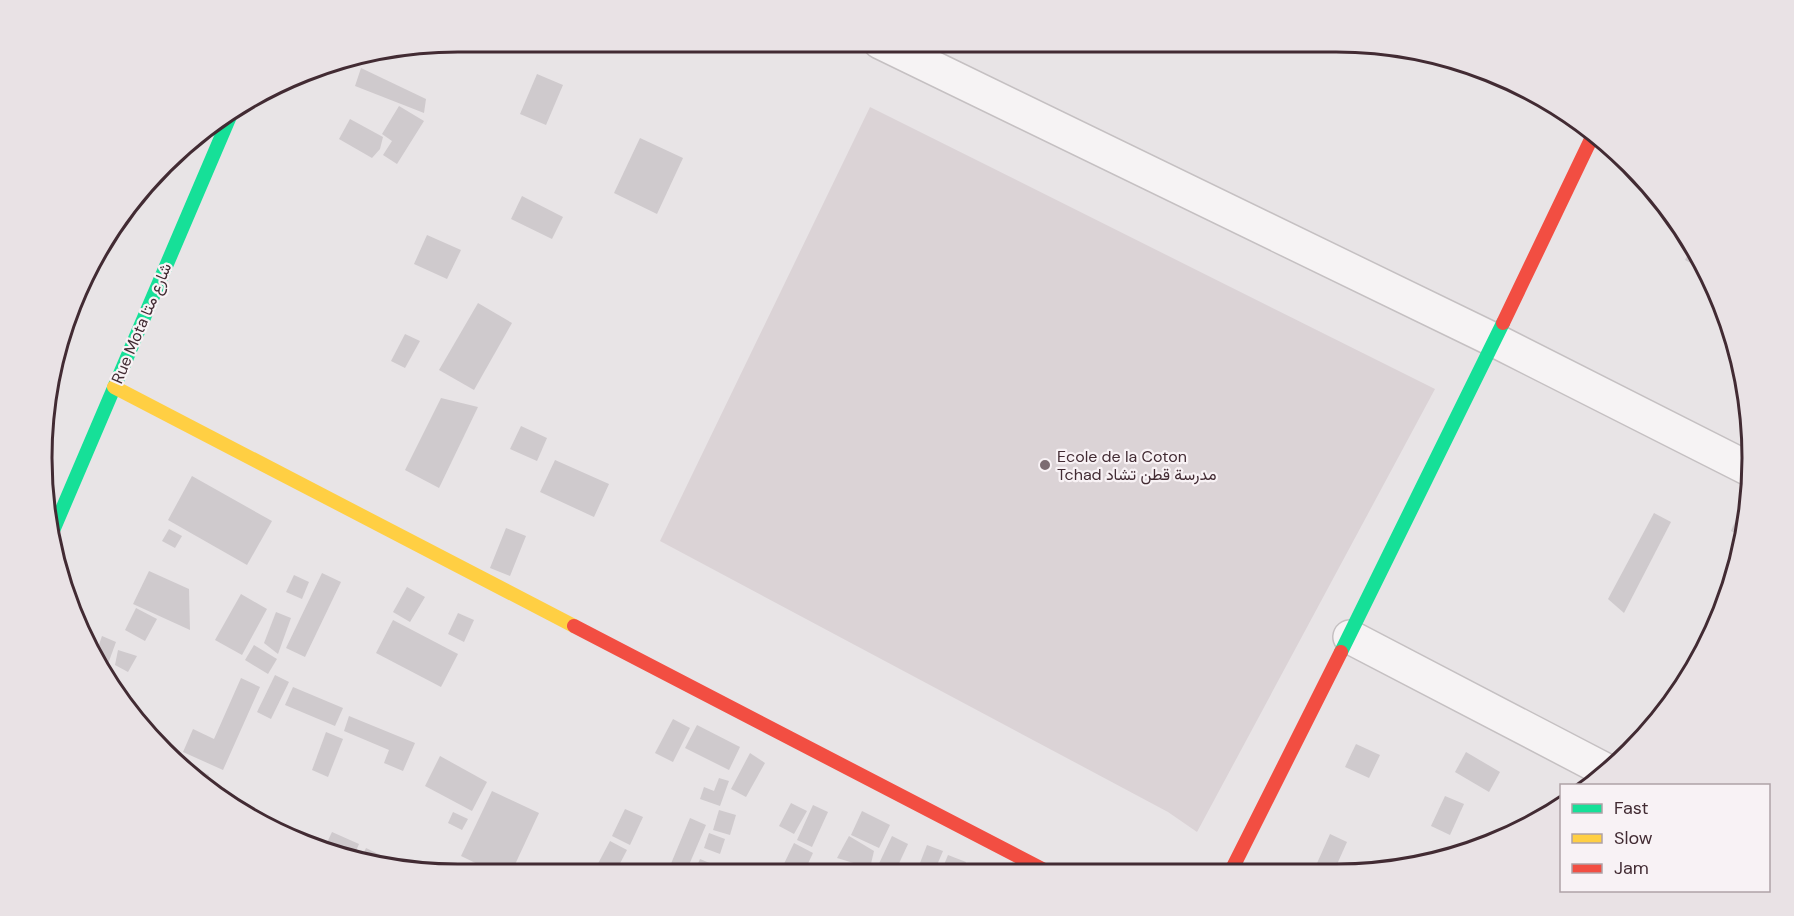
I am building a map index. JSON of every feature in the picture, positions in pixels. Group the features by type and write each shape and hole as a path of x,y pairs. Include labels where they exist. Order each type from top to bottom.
{"main road":[{"name":"Rue Mota شارع متا","path":"57,520 226,126"},
{"path":"1235,864 1496,341 1590,142"},
{"path":"114,387 1033,864"}],"street":[{"path":"901,52 1496,341 1742,465"},
{"path":"1350,637 1599,767"}],"shaded area":[{"name":"Ecole de la Coton Tchad مدرسة قطن تشاد","path":"870,107 1435,389 1197,832 1168,812 660,541"}],"building":[{"path":"361,68 426,99 424,113 355,86"},
{"path":"537,74 563,85 546,125 520,114"},
{"path":"399,106 424,121 397,164 383,155 392,141 382,134"},
{"path":"350,119 383,137 380,149 372,158 339,139"},
{"path":"640,138 683,158 657,214 614,193"},
{"path":"522,196 563,217 552,239 511,219"},
{"path":"427,235 461,250 447,279 414,264"},
{"path":"478,303 512,323 474,390 439,370"},
{"path":"405,334 420,341 405,368 391,361"},
{"path":"441,398 478,407 439,488 405,470"},
{"path":"521,426 547,438 537,461 510,449"},
{"path":"555,460 609,484 594,517 540,492"},
{"path":"192,476 272,521 247,565 168,520"},
{"path":"1654,513 1671,522 1624,613 1608,599"},
{"path":"1737,517 1735,533 1731,531"},
{"path":"506,528 526,536 510,576 490,568"},
{"path":"169,529 182,536 175,548 162,541"},
{"path":"149,571 189,589 190,630 133,604"},
{"path":"322,573 341,582 305,657 286,648"},
{"path":"294,575 309,582 302,599 286,592"},
{"path":"407,587 425,597 410,622 393,612"},
{"path":"241,594 267,609 242,655 215,640"},
{"path":"136,608 157,619 145,641 125,630"},
{"path":"276,612 291,618 278,654 264,643"},
{"path":"458,613 474,620 464,642 448,634"},
{"path":"393,620 458,654 441,687 376,653"},
{"path":"102,636 116,642 108,663 107,661 99,646"},
{"path":"254,645 277,659 268,674 245,660"},
{"path":"118,650 137,656 128,672 115,665"},
{"path":"275,675 289,682 271,719 257,712"},
{"path":"241,678 260,687 223,770 183,752 193,729 214,739"},
{"path":"293,687 343,708 335,726 285,705"},
{"path":"349,716 415,743 403,771 384,763 389,750 344,731"},
{"path":"673,719 690,728 673,762 655,753"},
{"path":"697,725 740,747 729,770 685,748"},
{"path":"326,732 343,739 328,777 312,770"},
{"path":"1356,744 1380,755 1369,778 1345,767"},
{"path":"1466,752 1500,772 1489,792 1455,772"},
{"path":"750,753 765,763 746,797 731,789"},
{"path":"440,756 487,782 472,811 425,786"},
{"path":"719,778 729,781 720,806 700,799 704,787 714,791"},
{"path":"492,791 539,813 515,864 477,864 461,856"},
{"path":"1445,796 1464,804 1450,835 1431,826"},
{"path":"791,803 807,811 794,834 779,826"},
{"path":"813,805 828,812 812,847 797,840"},
{"path":"625,809 643,817 630,845 612,836"},
{"path":"719,810 736,815 730,835 713,830"},
{"path":"862,811 890,825 879,848 851,835"},
{"path":"453,812 468,819 462,830 448,823"},
{"path":"690,818 706,825 689,864 671,864"},
{"path":"332,832 359,844 356,851 327,842"},
{"path":"709,833 725,839 720,854 704,848"},
{"path":"1330,834 1347,842 1337,864 1317,864"},
{"path":"849,836 874,851 871,864 857,864 837,858"},
{"path":"892,836 908,844 899,864 879,864"},
{"path":"610,841 627,850 620,864 598,864"},
{"path":"794,843 813,853 808,864 784,864"},
{"path":"927,845 943,851 937,864 920,864"},
{"path":"366,848 384,857 379,856 364,853"},
{"path":"948,855 966,862 965,864 944,864"},
{"path":"700,859 712,864 698,864"}],"traffic: fast":[{"path":"57,520 226,126"},
{"path":"1341,652 1503,323"}],"traffic: slow":[{"path":"114,387 574,626"}],"traffic: jam":[{"path":"1503,323 1590,142"},
{"path":"574,626 1033,864"},
{"path":"1235,864 1341,652"}],"place":[{"name":"Ecole de la Coton Tchad مدرسة قطن تشاد","path":"1045,465"}]}
